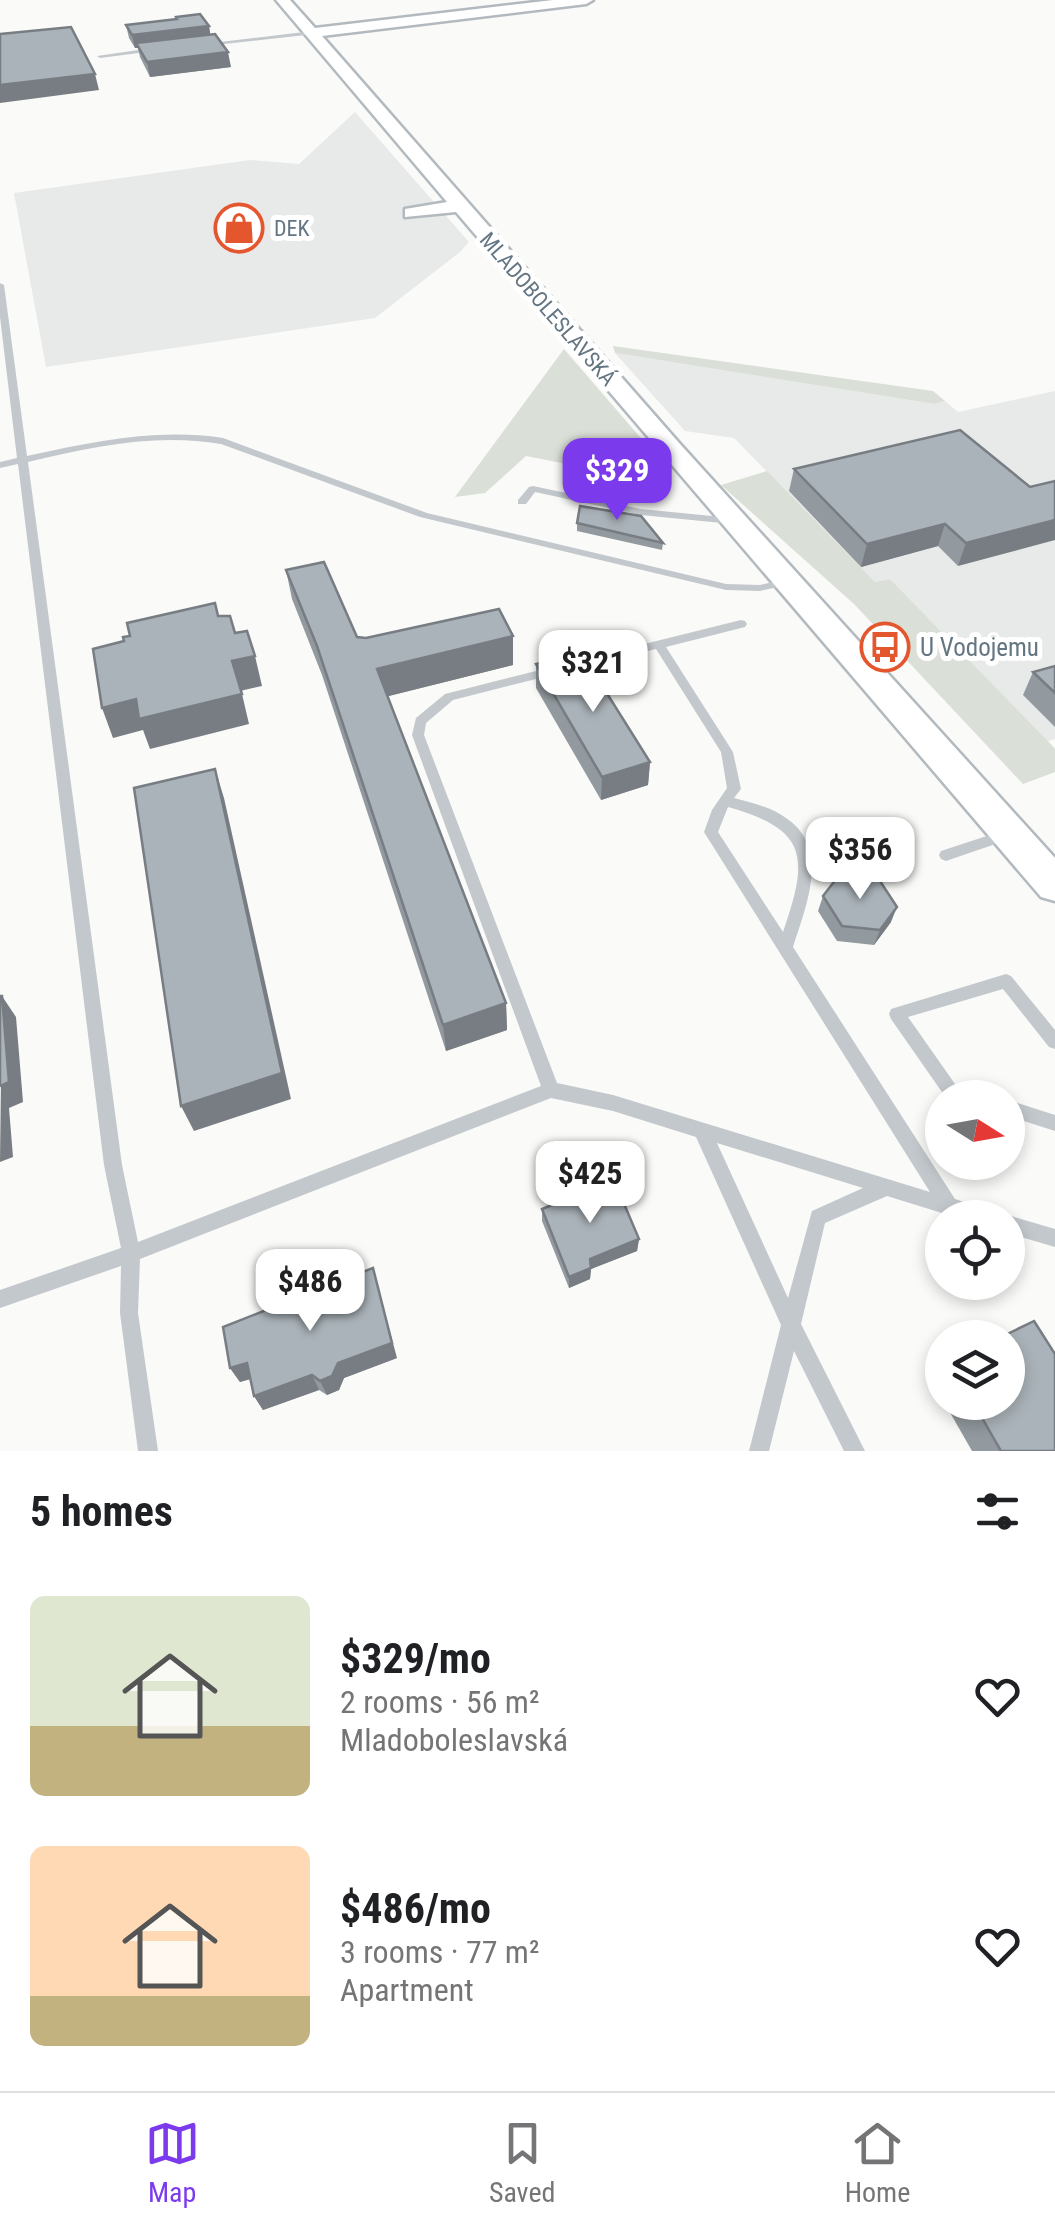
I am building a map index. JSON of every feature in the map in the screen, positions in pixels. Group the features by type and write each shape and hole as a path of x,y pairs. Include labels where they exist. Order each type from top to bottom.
{"main road":[{"name":"MLADOBOLESLAVSKÁ","path":"282,0 1055,885"},
{"path":"313,34 586,0"},
{"path":"412,213 460,206"}],"lane":[{"path":"194,45 313,34"},
{"path":"251,38 258,48"},
{"path":"100,56 157,49"},
{"path":"0,290 113,1165 131,1253 129,1313 148,1451"},
{"path":"0,465 157,436 194,434 223,440 443,520 726,588 760,588 789,581"},
{"path":"522,502 533,489 641,512 734,521"},
{"path":"551,1090 418,735 420,720 449,697 741,624"},
{"path":"659,645 727,752 734,789 711,832 945,1200"},
{"path":"725,801 762,808 785,822 804,843 806,875 785,948"},
{"path":"946,855 1010,833"},
{"path":"943,1080 897,1014 1006,981 1055,1042"},
{"path":"0,1299 131,1253 551,1090 613,1103 932,1200"},
{"path":"1025,1113 1055,1123"},
{"path":"702,1130 791,1325 856,1451"},
{"path":"759,1451 818,1217 888,1186"},
{"path":"1025,1229 1055,1238"}],"shaded area":[{"name":"DEK","path":"355,112 469,242 460,252 375,318 46,367 14,193 250,160 299,164"},
{"path":"613,346 933,391 945,401 935,404 615,353"},
{"path":"564,349 652,451 643,479 526,456 485,493 455,497"},
{"path":"615,353 935,404 945,401 958,412 1055,391 1055,739 1048,741 890,579 875,582 734,438 685,431"},
{"path":"767,471 875,582 890,579 1048,741 1055,749 1055,772 1023,784 854,604 721,485"}],"building":[{"path":"200,14 209,26 132,35 126,25 177,19"},
{"path":"71,27 95,74 0,85 0,34"},
{"path":"215,34 228,52 147,62 136,43"},
{"path":"960,430 1030,487 1055,481 1055,520 966,543 945,524 867,544 794,469"},
{"path":"580,506 641,516 663,543 577,523"},
{"path":"324,562 357,637 499,609 513,636 377,669 506,1003 443,1025 317,646 286,570"},
{"path":"215,603 218,616 230,616 235,633 247,631 255,656 232,661 242,694 139,719 136,699 102,708 93,649 124,641 123,637 130,636 127,623"},
{"path":"581,652 650,762 602,777 536,664"},
{"path":"1055,666 1055,693 1033,672"},
{"path":"215,769 282,1073 181,1106 134,788"},
{"path":"840,874 878,878 897,907 880,930 842,926 823,896"},
{"path":"0,996 9,1082 0,1086"},
{"path":"614,1180 639,1239 590,1259 591,1268 569,1277 542,1209"},
{"path":"373,1268 392,1343 338,1363 332,1376 320,1381 312,1375 254,1396 247,1363 230,1368 223,1327"},
{"path":"1034,1321 1055,1354 1055,1451 1001,1451 983,1420 1025,1420 1025,1325"}],"place":[{"name":"DEK","path":"239,228"},
{"name":"U Vodojemu","path":"885,647"}]}
